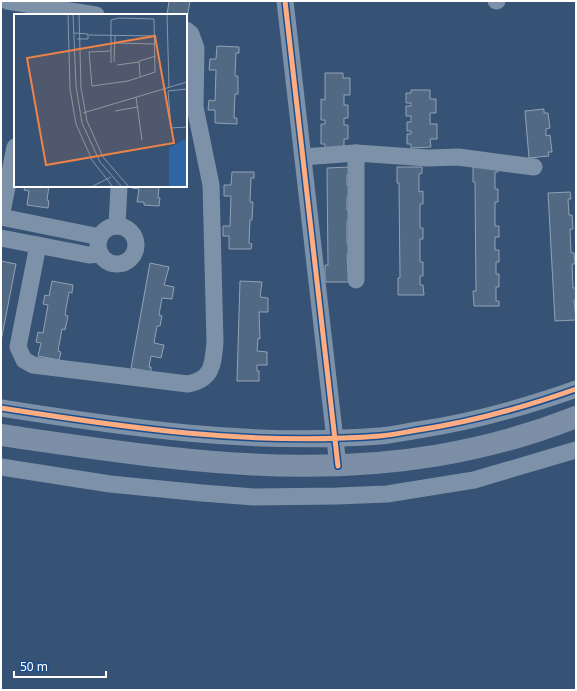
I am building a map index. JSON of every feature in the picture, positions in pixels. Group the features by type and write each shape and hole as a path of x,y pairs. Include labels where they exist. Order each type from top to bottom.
{"main road":[{"path":"1,435 191,461 280,467 338,466 387,463 463,451 518,436 576,416"},
{"path":"1,442 191,467 280,473 328,473 388,469 464,457 498,449 576,423"}],"street":[{"path":"1,15 5,1 42,11 82,14"},
{"path":"284,1 338,466"},
{"path":"38,245 18,348 24,360 32,365 188,384 196,382 206,376 212,368 215,342 212,185 191,116 195,107 196,48 191,34 187,31"},
{"path":"14,152 1,217 100,237"},
{"path":"302,157 356,153 428,158 458,158 534,167"},
{"path":"356,153 356,280"},
{"path":"117,226 119,187"},
{"path":"117,226 127,230 134,240 135,246 131,257 121,263 115,264 109,262 100,254 98,243 100,237 107,229 117,226"},
{"path":"1,238 89,255 100,254"},
{"path":"1,408 118,426 207,436 255,439 335,438 381,436 462,423 576,389"},
{"path":"1,467 110,484 202,493 254,497 337,496 387,494 474,480 576,450"}],"building":[{"path":"169,1 190,1 187,19 187,14 167,14"},
{"path":"217,46 239,47 239,53 236,53 235,76 238,76 238,94 235,94 234,118 237,118 237,124 215,123 215,110 208,110 209,100 215,101 216,70 209,70 210,59 216,59"},
{"path":"325,73 343,73 343,78 350,78 350,95 344,95 344,105 348,105 348,118 344,118 344,125 348,125 348,139 344,139 344,148 325,148 325,144 321,144 321,124 325,124 325,120 321,120 321,99 325,100"},
{"path":"411,90 430,90 430,99 436,99 436,113 430,113 430,124 437,124 437,139 430,139 431,147 411,148 411,144 407,144 407,134 411,134 411,131 407,131 407,122 411,122 411,116 406,116 406,106 411,106 411,103 406,103 406,93 411,93"},
{"path":"544,109 544,113 548,113 550,128 546,129 546,136 550,135 552,152 548,152 549,156 529,158 525,111"},
{"path":"473,165 498,165 498,172 495,172 495,189 498,189 498,202 495,202 495,226 499,226 499,237 495,237 495,250 499,250 499,262 496,262 496,274 499,274 499,287 496,287 496,301 499,301 499,306 474,306 473,291 476,291 475,182 473,182"},
{"path":"350,167 350,175 347,175 347,185 350,185 350,197 347,197 347,210 350,210 350,221 347,221 347,244 350,244 350,254 347,254 348,272 351,282 325,282 325,265 328,265 327,168"},
{"path":"397,167 422,167 422,173 419,174 419,192 423,191 423,204 420,204 420,228 423,228 423,239 420,239 420,262 423,262 423,276 420,276 420,285 423,285 424,295 398,295 398,278 400,278 399,183 397,183"},
{"path":"232,172 254,172 254,178 251,178 250,202 253,202 252,220 250,220 249,243 252,244 251,249 229,249 229,236 223,236 223,226 230,226 231,196 224,196 224,185 231,185"},
{"path":"25,187 49,187 47,200 49,201 48,208 27,205 29,191 24,190"},
{"path":"159,187 159,206 144,205 144,202 137,202 139,189 132,188"},
{"path":"570,192 571,199 568,199 569,215 572,215 573,229 570,229 571,253 574,253 575,264 572,264 573,288 576,288 576,300 574,300 576,320 555,321 548,193"},
{"path":"1,261 16,264 1,341"},
{"path":"150,263 169,267 164,285 174,287 172,299 162,298 159,315 162,316 160,326 157,326 154,343 164,345 161,358 151,356 149,367 151,367 151,372 131,368"},
{"path":"52,281 73,285 72,293 69,292 65,315 68,316 65,330 62,329 58,351 61,352 59,360 38,356 41,343 36,342 38,332 43,333 48,305 43,304 45,295 49,296"},
{"path":"240,281 262,282 260,297 268,298 268,312 259,312 260,339 258,338 257,351 267,352 267,365 257,365 257,371 259,371 259,381 237,381"}],"cycle path":[{"path":"285,1 338,466"},
{"path":"1,408 95,422 190,433 284,439 332,438 385,436 458,423 518,408 576,389"}]}
